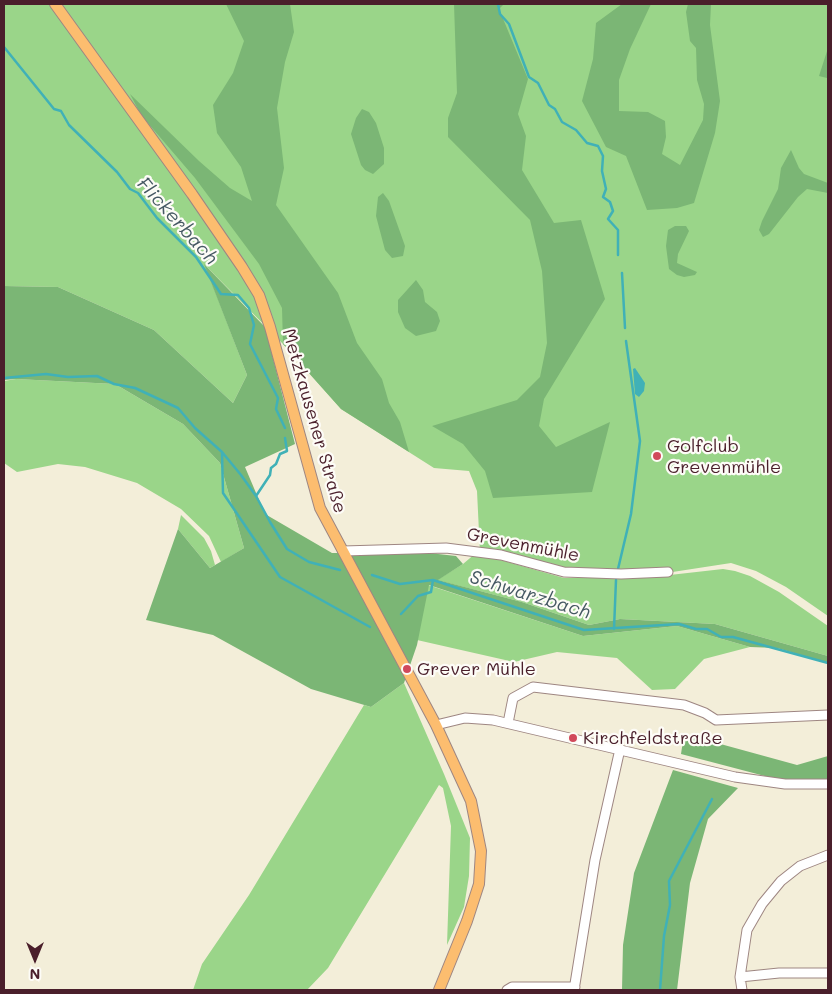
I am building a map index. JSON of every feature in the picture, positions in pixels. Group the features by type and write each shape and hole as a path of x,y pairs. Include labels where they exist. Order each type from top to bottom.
{"main road":[{"name":"Metzkausener Straße","path":"55,4 192,194 259,295 270,327 314,491 326,524 367,592 436,725 471,801 476,816 481,851 478,884 474,902 439,990"}],"street":[{"name":"Grevenmühle","path":"343,551 446,548 501,555 564,572 628,574 668,572"},
{"path":"508,723 513,698 532,687 684,705 705,713 716,720 828,715"},
{"path":"436,725 465,718 508,723 736,777 785,784 828,784"},
{"path":"507,990 512,987 575,988 595,860 620,749"},
{"path":"742,990 740,977 747,930 762,904 781,880 800,866 828,855"},
{"path":"740,977 779,973 828,973"}],"green space":[{"path":"4,4 828,4 828,616 786,587 756,571 731,563 653,575 592,577 480,553 477,491 469,471 434,468 341,409 283,344 205,265 247,375 233,403 154,330 58,287 4,286"},
{"path":"226,4 290,4 294,32 285,62 277,108 284,168 276,205 338,293 357,343 382,379 389,403 400,422 409,452 341,409 283,344 282,308 259,264 195,178 141,115 130,94 199,161 230,188 252,201 241,167 217,133 213,105 233,73 244,41"},
{"path":"454,4 504,4 499,9 528,79 518,114 526,136 522,170 554,223 581,220 605,299 544,399 539,426 556,447 610,422 592,492 493,498 485,471 463,444 432,426 517,400 540,377 547,343 542,271 530,220 448,137 448,118 457,93"},
{"path":"622,4 651,4 630,49 619,80 619,111 648,112 665,121 666,137 662,154 680,165 703,120 704,104 697,80 696,48 690,41 686,12 688,4 711,4 710,25 720,101 715,133 694,203 677,208 647,210 626,156 606,147 582,101 593,59 596,23"},
{"path":"828,48 828,76 827,78 819,76"},
{"path":"362,109 369,112 376,123 384,148 384,164 373,174 365,170 361,165 351,134 356,118"},
{"path":"791,150 799,168 804,174 828,183 828,193 807,189 798,197 769,234 763,237 759,230 778,189 781,168"},
{"path":"383,193 389,201 405,246 403,256 392,258 385,250 376,216 378,197"},
{"path":"675,226 686,226 689,231 678,254 677,263 697,272 695,275 684,277 677,275 669,269 666,246 668,230"},
{"path":"204,264 265,327 295,444 245,467 265,514 332,553 377,553 402,550 456,556 463,564 438,580 522,602 589,625 620,619 715,624 828,656 828,663 777,648 750,647 677,626 583,636 429,585 417,645 404,683 371,707 311,689 213,635 146,620 178,529 210,568 244,548 220,463 183,424 115,384 4,380 4,286 58,287 154,330 233,403 247,375"},
{"path":"416,280 423,290 425,302 437,312 440,321 436,331 416,336 405,328 398,312 398,300"},
{"path":"16,379 115,384 183,424 220,463 244,548 221,562 209,536 181,509 137,483 85,467 58,464 17,472 4,463 4,381"},
{"path":"181,515 204,538 211,551 215,565 210,568 178,529"},
{"path":"476,553 564,578 652,577 723,569 735,571 750,576 779,592 828,626 828,656 715,624 620,619 589,625 522,602 437,580 463,564"},
{"path":"428,585 583,636 677,626 750,647 704,659 675,689 652,690 617,658 557,652 514,662 417,640"},
{"path":"404,683 470,838 469,876 464,907 447,945 451,826 443,788 439,785 328,968 307,990 193,990 202,964 249,895 364,705 371,707"},
{"path":"684,734 797,765 828,756 828,780 780,780 681,754"},
{"path":"673,770 738,788 708,819 690,883 677,990 622,990 623,945 634,873"}],"water":[{"path":"635,368 645,383 644,391 639,397 635,394 633,369"}],"waterway":[{"path":"498,4 500,14 509,24 529,77 538,83 549,105 555,109 562,122 576,130 587,143 598,146 603,156 602,171 606,189 603,197 610,202 613,211 608,219 618,230 618,255"},
{"name":"Flickerbach","path":"4,47 54,109 61,111 69,125 117,172 130,189 138,193 157,218 196,257 221,294 238,295 249,308 254,325 250,344 278,398 276,409 285,428"},
{"path":"622,273 625,328"},
{"path":"618,569 631,514 640,441 626,341"},
{"name":"Schwarzbach","path":"4,378 46,374 68,377 97,376 114,384 135,388 178,408 195,428 222,452 241,475 256,496 287,549 309,562 340,570"},
{"name":"Flickerbach","path":"256,496 270,475 271,468 276,464 280,454 287,451 285,438"},
{"path":"222,453 223,493 280,577 370,627"},
{"name":"Schwarzbach","path":"372,575 400,584 433,580 584,630 679,624 696,629 707,629 721,637 733,637 828,663"},
{"path":"401,614 418,596 431,592 433,580"},
{"path":"614,629 616,580"},
{"path":"660,990 664,936 670,905 669,881 712,799"}],"place":[{"name":"Golfclub Grevenmühle","path":"657,456"},
{"name":"Grever Mühle","path":"407,669"},
{"name":"Kirchfeldstraße","path":"573,738"}]}
